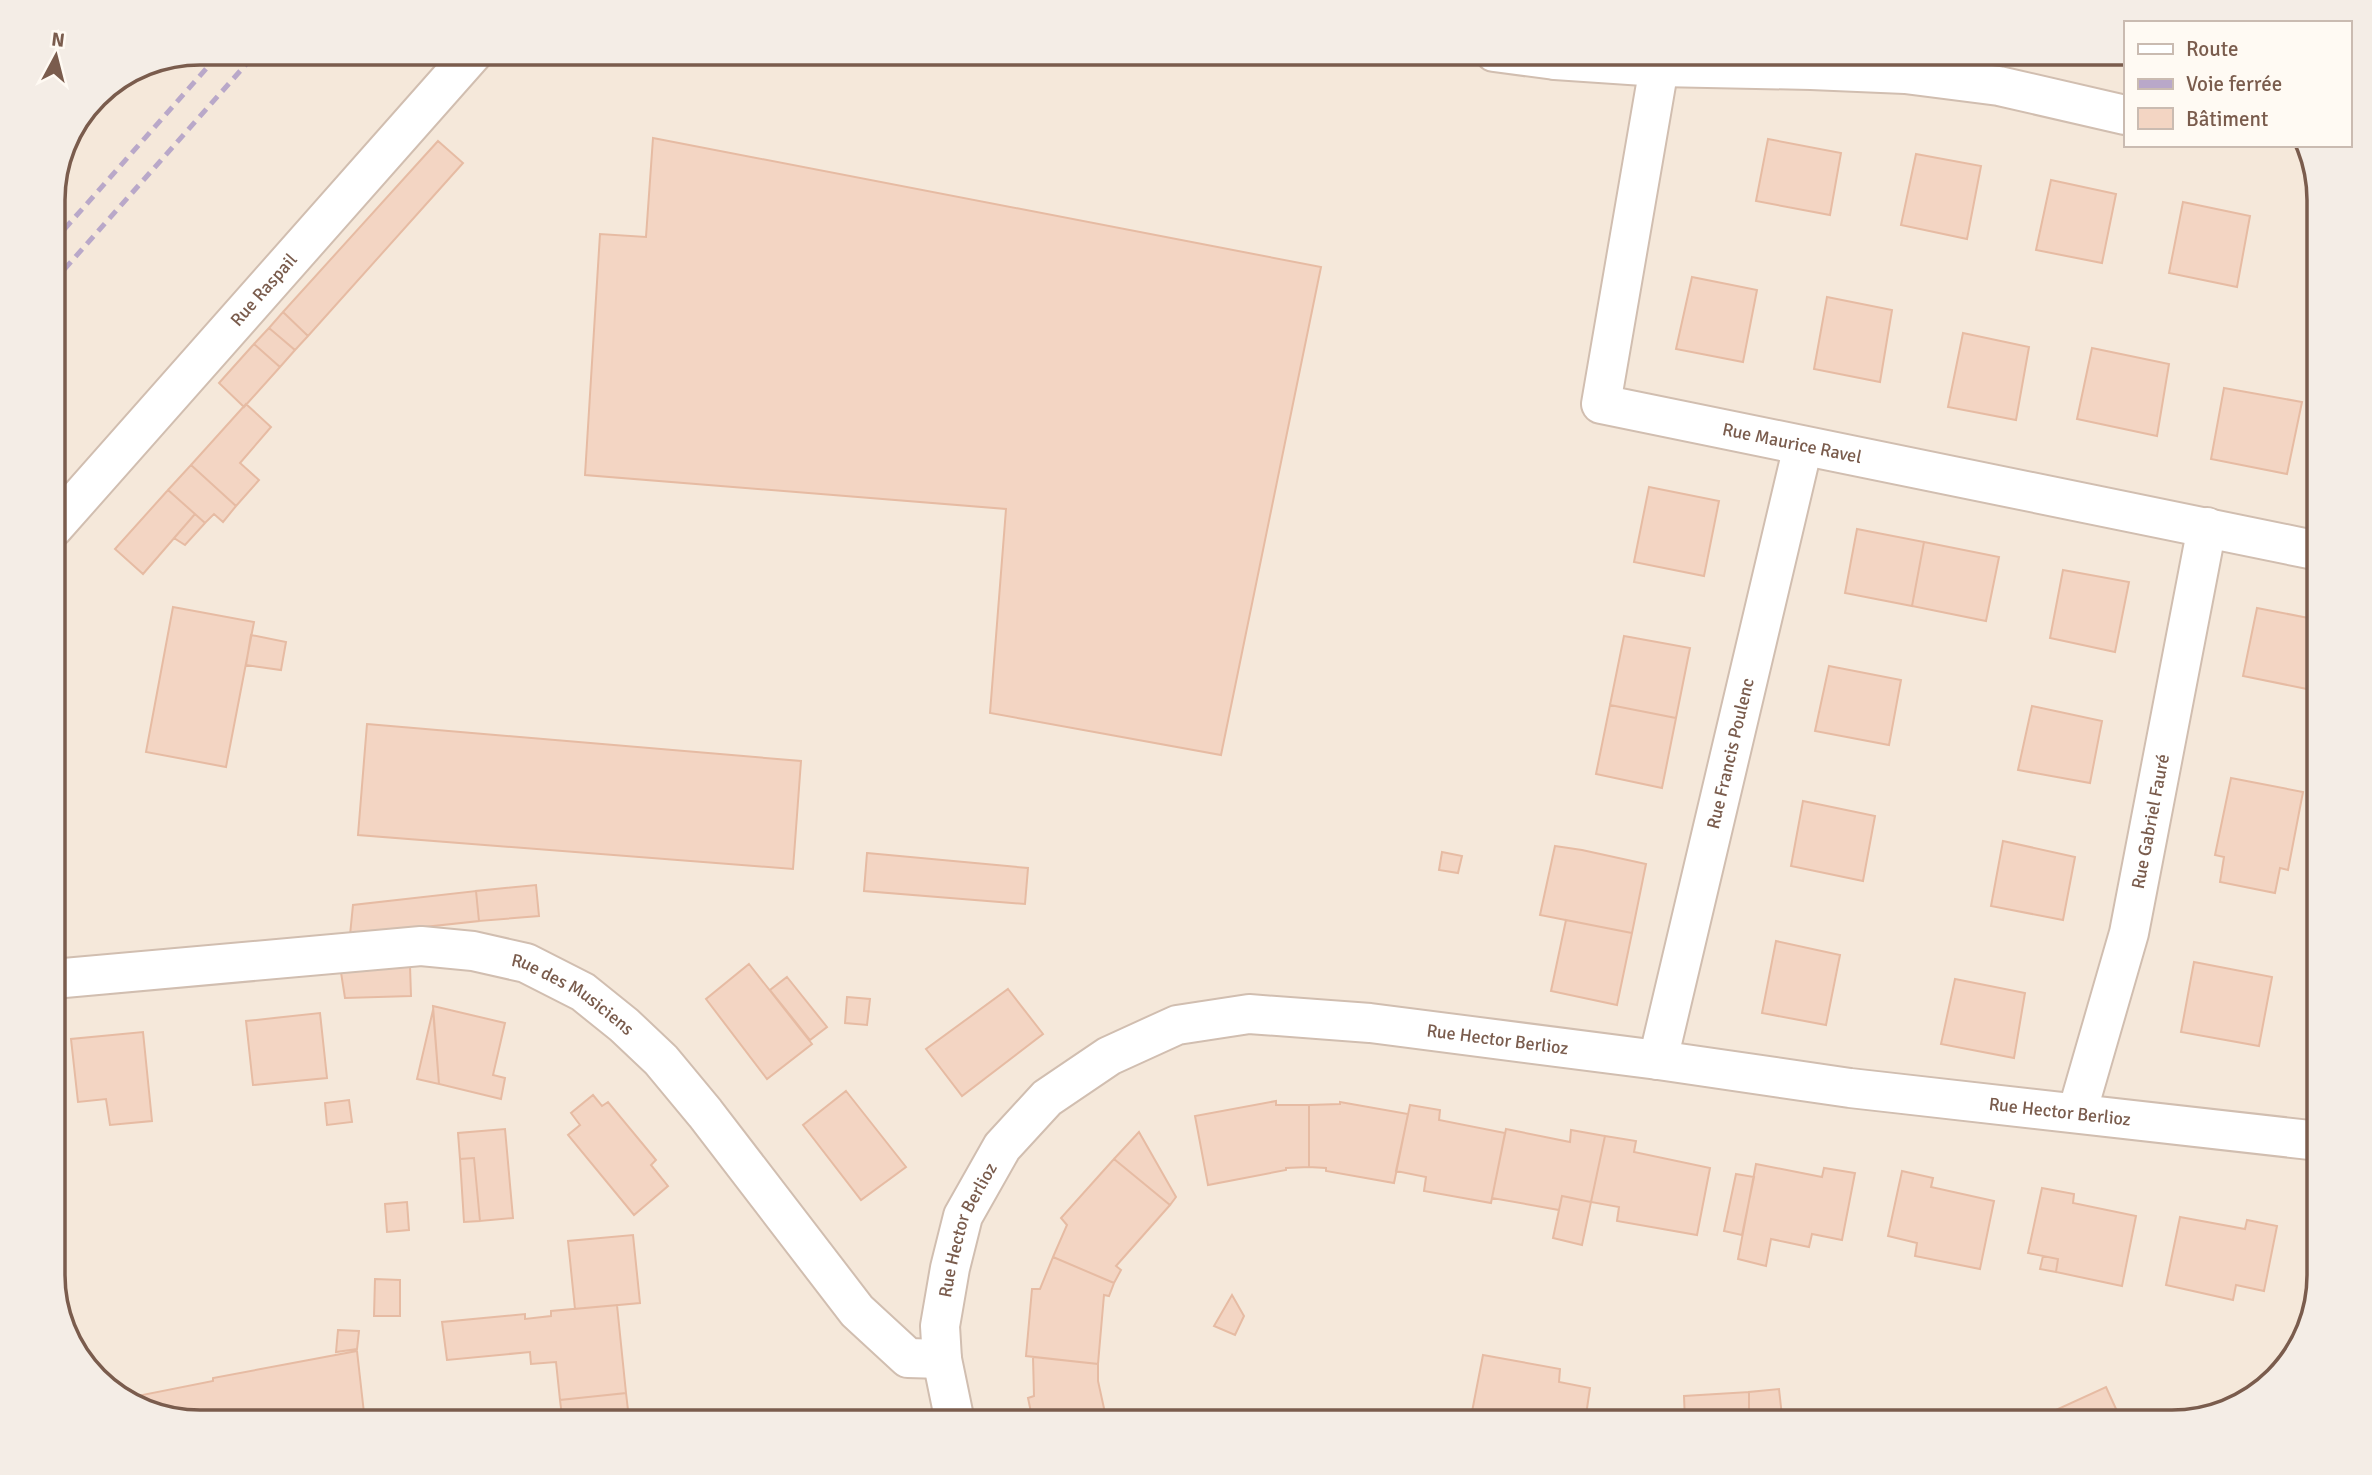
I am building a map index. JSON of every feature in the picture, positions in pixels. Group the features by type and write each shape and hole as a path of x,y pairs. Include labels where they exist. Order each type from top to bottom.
{"street":[{"name":"Rue Raspail","path":"65,513 462,65"},
{"path":"1634,65 1659,68 1905,74 1999,86 2124,114"},
{"name":"Rue Maurice Ravel","path":"1659,68 1601,404 2307,548"},
{"name":"Rue Francis Poulenc","path":"1658,1059 1803,446"},
{"name":"Rue Gabriel Fauré","path":"2077,1113 2129,933 2207,527"},
{"name":"Rue des Musiciens","path":"65,978 421,946 473,951 526,963 583,992 661,1060 857,1311 908,1358 942,1359"},
{"name":"Rue Hector Berlioz","path":"952,1410 942,1359 940,1326 950,1268 964,1216 1002,1147 1047,1098 1109,1056 1177,1025 1249,1014 1370,1023 1658,1059 1850,1088 2307,1140"}],"shaded area":[{"path":"2124,65 2124,147 2296,147 2303,164 2307,191 2307,1276 2303,1311 2289,1343 2268,1371 2240,1392 2208,1406 2173,1410 199,1410 164,1406 132,1392 104,1371 83,1343 69,1311 65,1284 65,191 69,164 75,148 87,125 104,104 125,87 148,75 173,67"}],"building":[{"path":"653,138 1321,267 1221,755 990,713 1006,509 585,475 600,234 646,237"},
{"path":"1768,139 1841,153 1830,215 1756,201"},
{"path":"438,141 463,163 308,336 283,312"},
{"path":"1916,154 1981,166 1967,239 1901,225"},
{"path":"2051,180 2116,194 2102,263 2036,250"},
{"path":"2183,202 2250,216 2237,287 2169,273"},
{"path":"1692,277 1757,290 1743,362 1676,349"},
{"path":"1827,297 1892,310 1880,382 1814,369"},
{"path":"283,312 308,336 295,350 269,328"},
{"path":"269,328 295,350 280,367 254,344"},
{"path":"1963,333 2029,347 2016,420 1948,407"},
{"path":"254,344 280,367 244,407 219,383"},
{"path":"2092,348 2169,364 2157,436 2077,419"},
{"path":"2224,388 2302,402 2287,474 2211,459"},
{"path":"246,404 271,427 240,463 259,480 236,506 191,465"},
{"path":"191,465 236,506 223,522 214,514 205,523 168,490"},
{"path":"1649,487 1719,501 1704,576 1634,562"},
{"path":"168,490 195,514 143,574 115,549"},
{"path":"195,514 205,523 185,545 174,538"},
{"path":"1857,529 1924,542 1912,606 1845,593"},
{"path":"1924,542 1999,557 1986,621 1912,606"},
{"path":"2063,570 2129,582 2115,652 2050,638"},
{"path":"173,607 254,622 226,767 146,752"},
{"path":"2257,608 2307,618 2307,689 2243,676"},
{"path":"251,635 286,642 281,670 246,665"},
{"path":"1624,636 1690,648 1676,718 1610,705"},
{"path":"1829,666 1901,680 1889,745 1815,731"},
{"path":"1610,705 1676,718 1662,788 1596,774"},
{"path":"2032,706 2102,721 2090,783 2018,770"},
{"path":"367,724 801,761 793,869 358,835"},
{"path":"2231,778 2303,792 2288,870 2280,868 2275,893 2220,882 2224,857 2215,855"},
{"path":"1803,801 1875,816 1863,881 1791,866"},
{"path":"2003,841 2075,857 2063,920 1991,906"},
{"path":"1555,846 1646,864 1632,933 1540,915"},
{"path":"1442,852 1462,856 1458,873 1439,870"},
{"path":"867,853 1028,868 1025,904 864,891"},
{"path":"536,885 539,916 479,921 476,891"},
{"path":"476,891 479,921 350,935 353,905"},
{"path":"1566,920 1632,933 1617,1005 1551,991"},
{"path":"1776,941 1840,955 1826,1025 1762,1013"},
{"path":"2194,962 2272,977 2259,1046 2181,1032"},
{"path":"749,964 812,1044 767,1079 706,999"},
{"path":"340,966 410,966 411,996 345,998"},
{"path":"787,977 827,1027 810,1040 770,990"},
{"path":"1955,979 2025,993 2014,1058 1941,1044"},
{"path":"1008,989 1043,1034 962,1096 926,1049"},
{"path":"847,997 870,999 867,1025 845,1023"},
{"path":"433,1006 505,1023 493,1075 505,1078 501,1099 439,1084"},
{"path":"433,1010 439,1084 417,1079"},
{"path":"320,1013 327,1078 253,1085 246,1021"},
{"path":"143,1032 152,1121 110,1125 106,1099 78,1102 71,1039"},
{"path":"846,1091 906,1167 861,1200 803,1125"},
{"path":"593,1095 602,1106 608,1102 656,1160 651,1165 668,1186 634,1215 568,1135 580,1125 571,1113"},
{"path":"349,1100 352,1122 327,1125 325,1103"},
{"path":"1276,1101 1276,1105 1309,1105 1309,1167 1286,1168 1208,1185 1195,1116"},
{"path":"1340,1102 1408,1114 1394,1183 1326,1171 1326,1168 1309,1167 1309,1105"},
{"path":"1410,1105 1440,1110 1439,1120 1505,1133 1491,1203 1424,1191 1426,1177 1396,1171"},
{"path":"505,1129 513,1218 480,1221 474,1158 460,1159 458,1133"},
{"path":"1506,1129 1570,1142 1571,1130 1605,1136 1591,1202 1562,1196 1559,1210 1492,1198"},
{"path":"1139,1132 1176,1197 1170,1205 1114,1159"},
{"path":"1605,1136 1636,1141 1634,1152 1710,1168 1697,1235 1617,1221 1619,1207 1591,1202"},
{"path":"474,1158 480,1221 464,1222 460,1159"},
{"path":"1114,1159 1170,1205 1116,1266 1121,1270 1114,1283 1053,1257 1067,1225 1061,1218"},
{"path":"1756,1164 1822,1177 1824,1168 1855,1173 1842,1240 1812,1234 1809,1247 1771,1239 1766,1266 1738,1259"},
{"path":"1902,1171 1933,1178 1931,1187 1994,1201 1980,1269 1915,1256 1917,1243 1888,1236"},
{"path":"1736,1174 1754,1177 1742,1235 1724,1231"},
{"path":"2042,1188 2074,1194 2073,1203 2136,1216 2122,1286 2056,1272 2058,1259 2028,1253"},
{"path":"1562,1196 1591,1202 1582,1245 1553,1238"},
{"path":"407,1202 409,1230 387,1232 385,1204"},
{"path":"2180,1217 2245,1229 2247,1220 2277,1226 2264,1291 2236,1285 2233,1300 2166,1285"},
{"path":"633,1235 640,1303 575,1309 568,1241"},
{"path":"2043,1256 2058,1259 2056,1272 2040,1269"},
{"path":"1053,1257 1114,1283 1109,1296 1104,1295 1098,1364 1026,1356 1032,1289 1040,1289"},
{"path":"375,1279 400,1280 400,1316 374,1316"},
{"path":"1232,1295 1244,1316 1235,1335 1214,1326"},
{"path":"617,1305 626,1393 560,1400 556,1362 531,1364 530,1352 447,1360 442,1322 525,1314 525,1319 551,1316 551,1311"},
{"path":"338,1330 359,1331 357,1349 336,1352"},
{"path":"357,1351 364,1410 182,1409 164,1406 139,1396 213,1381 213,1378"},
{"path":"1483,1355 1560,1369 1559,1382 1590,1388 1587,1410 1472,1410"},
{"path":"1033,1357 1098,1364 1098,1381 1104,1410 1030,1410 1028,1398 1034,1396"},
{"path":"2106,1387 2117,1410 2056,1410"},
{"path":"1779,1389 1781,1410 1749,1410 1749,1392"},
{"path":"1749,1392 1749,1410 1685,1410 1684,1396"},
{"path":"626,1393 628,1410 561,1410 560,1400"}],"railway":[{"path":"65,228 210,65"},
{"path":"65,268 245,65"}]}
